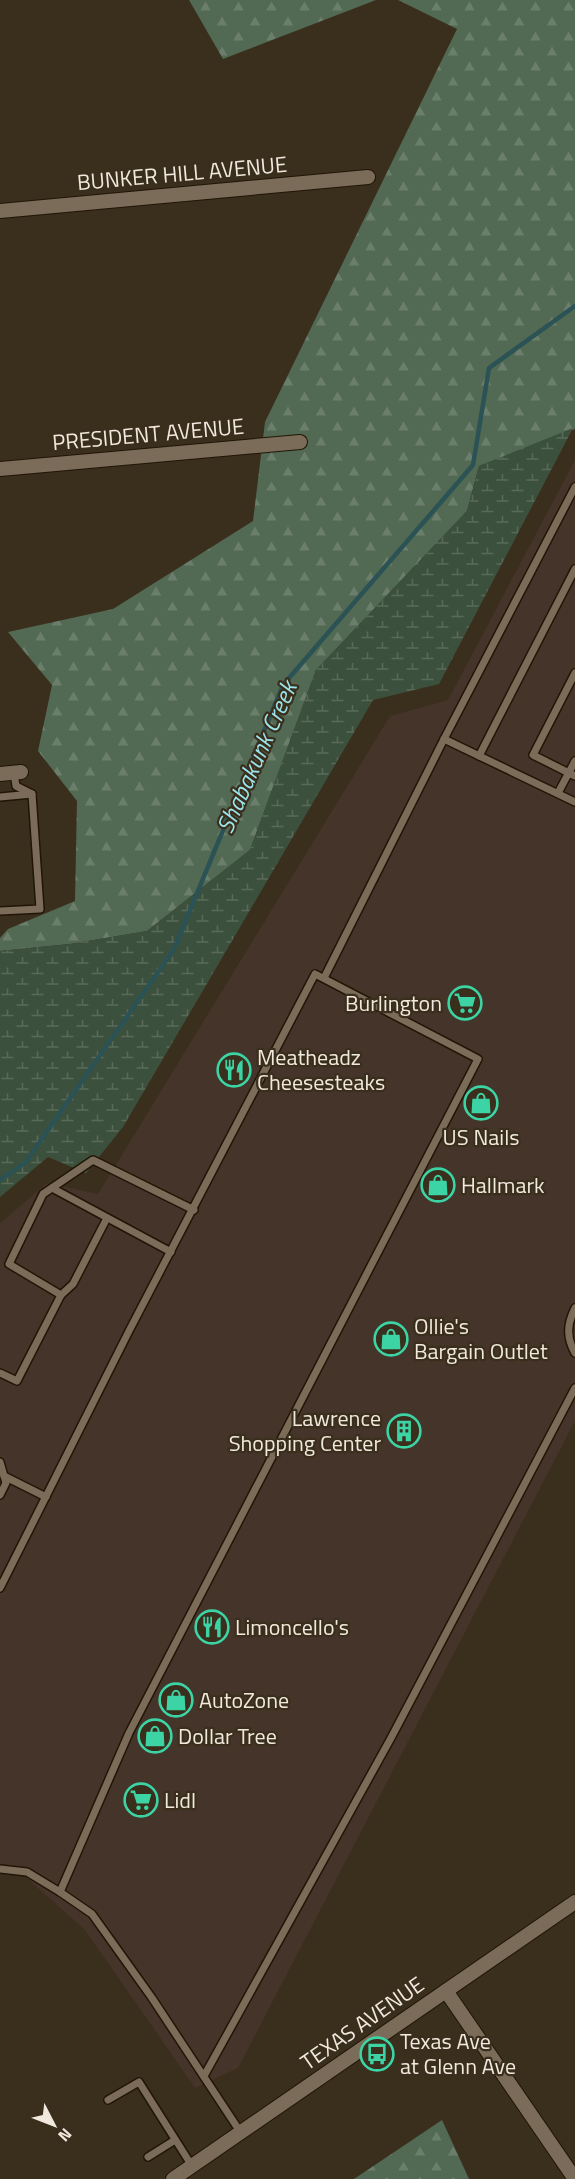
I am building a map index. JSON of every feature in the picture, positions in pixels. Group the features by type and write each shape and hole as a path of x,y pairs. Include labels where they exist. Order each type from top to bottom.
{"street":[{"name":"BUNKER HILL AVENUE","path":"0,211 368,177"},
{"name":"PRESIDENT AVENUE","path":"0,469 300,442"},
{"name":"TEXAS AVENUE","path":"173,2179 575,1902"},
{"path":"446,1991 575,2179"}],"lane":[{"path":"324,978 444,739 575,487"},
{"path":"479,756 575,569"},
{"path":"572,775 533,755 575,673"},
{"path":"444,739 575,802"},
{"path":"558,793 572,775 575,761"},
{"path":"12,773 16,786 32,795"},
{"path":"0,797 32,795"},
{"path":"0,911 40,909 32,795"},
{"path":"0,1588 2,1578 315,974 478,1059 129,1733 60,1892"},
{"path":"60,1295 9,1264 43,1194 93,1160 194,1210"},
{"path":"52,1188 171,1252"},
{"path":"0,1373 17,1381 60,1295 73,1284 106,1218"},
{"path":"575,1308 568,1338 575,1353"},
{"path":"204,2076 391,1738 575,1388"},
{"path":"0,1462 6,1483 0,1495"},
{"path":"4,1476 46,1497"},
{"path":"0,1869 27,1872 92,1914 204,2076 240,2133"},
{"path":"108,2100 140,2082 192,2166"},
{"path":"148,2157 175,2140"}],"shaded area":[{"name":"Lawrence Shopping Center","path":"575,460 575,1421 238,2068 195,2088 85,1930 20,1872 0,1871 0,1223 47,1183 98,1194 390,716 448,700"}],"green space":[{"path":"189,0 376,0 223,59"},
{"path":"398,0 575,0 575,429 479,466 467,511 316,670 250,850 147,931 70,944 0,951 0,938 8,929 75,901 77,801 38,751 52,685 8,632 113,609 253,521 265,422 457,29"},
{"path":"573,428 439,684 373,700 123,1127 86,1173 48,1157 0,1197 0,951 70,944 147,931 250,850 316,670 467,511 479,466"},
{"path":"442,2120 469,2179 354,2179"}],"waterway":[{"name":"Shabakunk Creek","path":"0,1180 25,1163 174,949 283,685 473,465 489,368 575,306"}],"place":[{"name":"Burlington","path":"465,1003"},
{"name":"Meatheadz Cheesesteaks","path":"234,1070"},
{"name":"US Nails","path":"481,1103"},
{"name":"Hallmark","path":"438,1185"},
{"name":"Ollie's Bargain Outlet","path":"391,1339"},
{"name":"Lawrence Shopping Center","path":"404,1431"},
{"name":"Limoncello's","path":"212,1627"},
{"name":"AutoZone","path":"176,1700"},
{"name":"Dollar Tree","path":"155,1736"},
{"name":"Lidl","path":"141,1800"},
{"name":"Texas Ave at Glenn Ave","path":"377,2054"}]}
